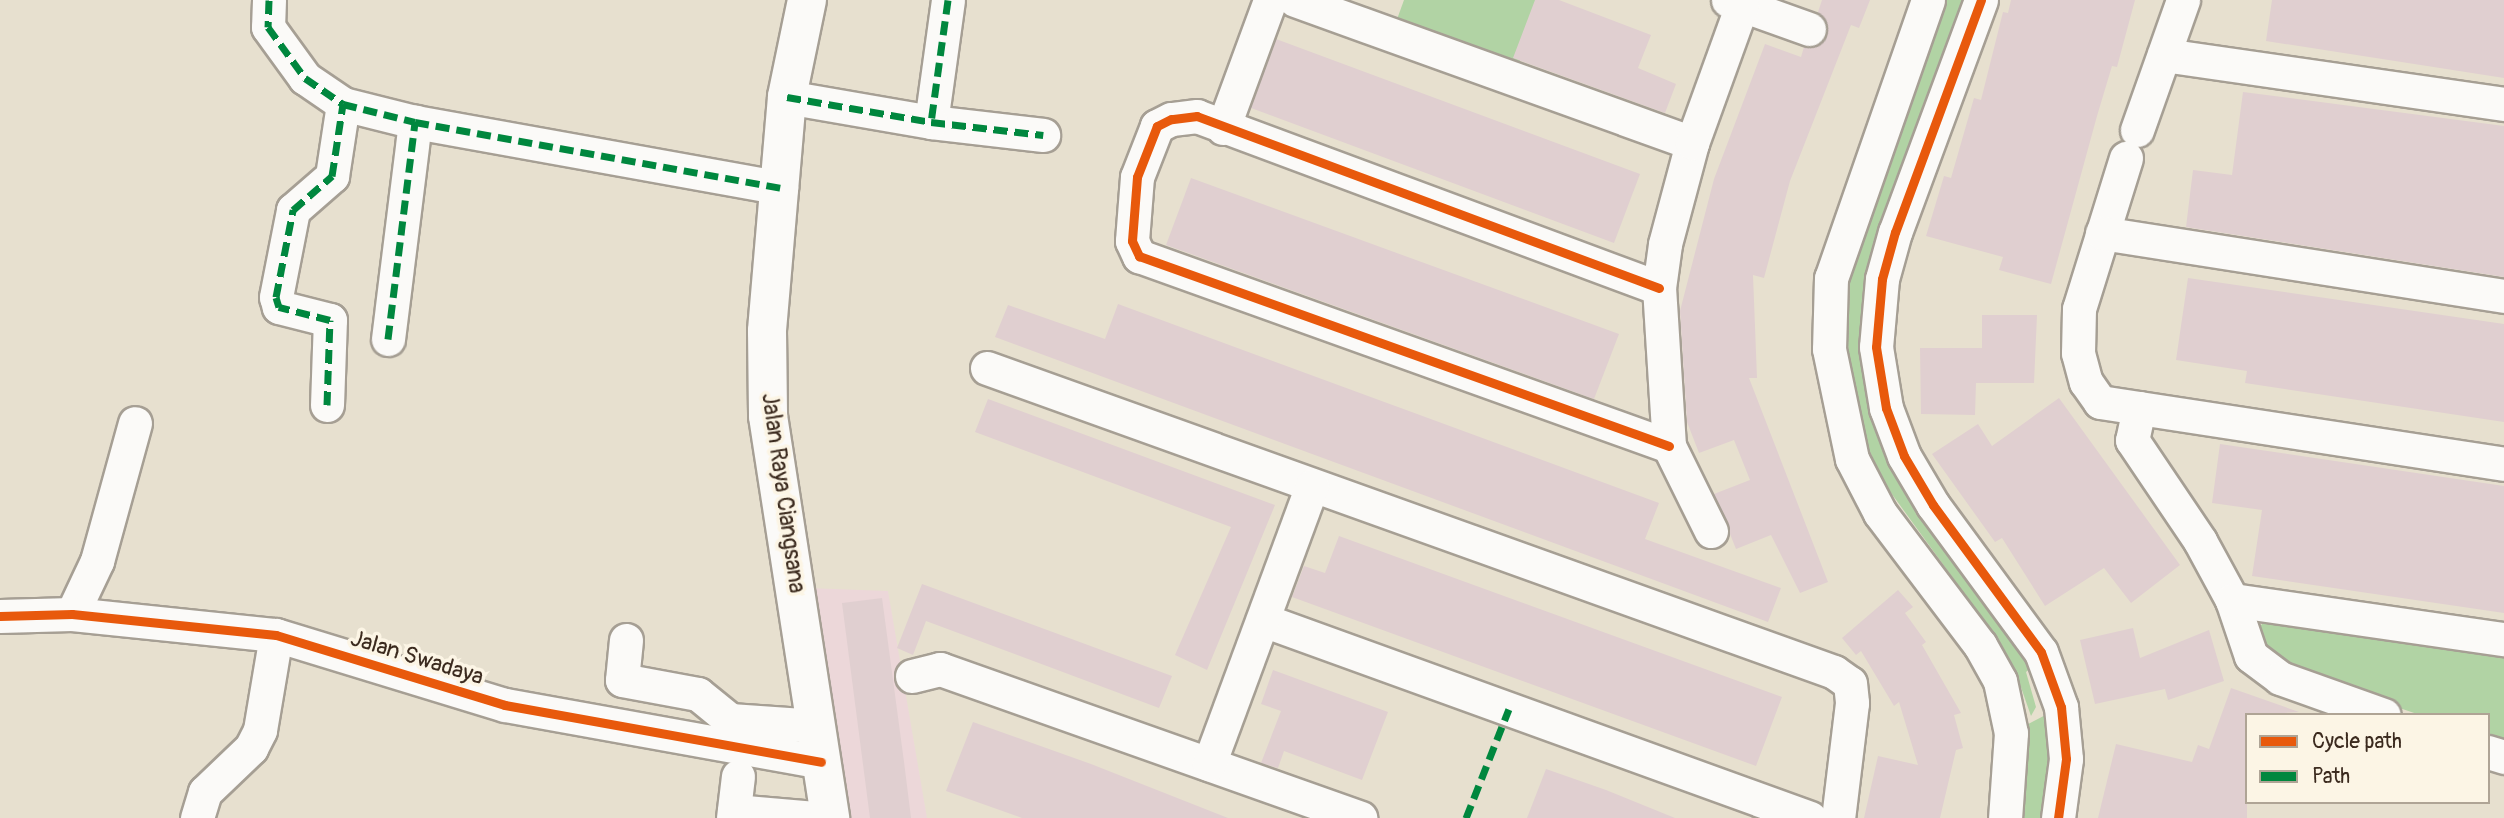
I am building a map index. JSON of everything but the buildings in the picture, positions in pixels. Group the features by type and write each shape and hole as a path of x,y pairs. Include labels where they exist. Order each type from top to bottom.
{"main road":[{"name":"Jalan Raya Ciangsana","path":"807,0 787,97 767,331 768,416 830,818"}],"street":[{"path":"269,0 268,27 305,79 343,104 415,122 781,188"},
{"path":"931,122 948,0"},
{"path":"1223,128 1270,0"},
{"path":"1295,0 1692,143"},
{"path":"1928,0 1830,278 1829,349 1852,459 1880,513 1980,645 2000,681 2011,733 2005,818"},
{"path":"1981,0 1895,232 1882,279 1876,348 1886,408 1904,456 1933,505 2041,652 2061,707 2066,759 2058,818"},
{"path":"2183,0 2102,233 2079,309 2078,353 2086,382 2100,401 2504,464"},
{"path":"1711,531 1669,446 1662,400 1659,288 1665,244 1692,143 1735,3 1808,30"},
{"path":"2165,55 2504,104"},
{"path":"787,97 931,122 1043,135"},
{"path":"327,405 330,320 279,307 276,297 293,210 332,176 343,104"},
{"path":"1659,288 1223,128 1197,116 1171,119 1157,126 1137,177 1132,241 1139,256 1669,446"},
{"path":"388,339 415,122"},
{"path":"2102,233 2504,296"},
{"path":"986,368 1834,672 1850,683 1852,703 1838,818"},
{"path":"2139,408 2132,440 2200,541 2232,600 2251,656 2280,678 2378,713"},
{"path":"72,614 97,561 135,423"},
{"path":"1209,764 1312,485"},
{"path":"2232,600 2504,639"},
{"name":"Jalan Swadaya","path":"0,616 72,614 276,635 505,705 819,744"},
{"path":"1263,620 1810,818"},
{"path":"197,818 205,792 251,748 260,730 276,635"},
{"path":"626,640 622,680 698,694 730,720 819,744"},
{"path":"912,676 940,669 1360,818"},
{"path":"2011,733 2061,707"},
{"path":"738,776 733,814 815,818"}],"shaded area":[{"path":"807,588 888,591 927,818 842,818"}],"green space":[{"path":"1404,0 1541,0 1515,75 1392,33"},
{"path":"1945,0 1964,0 1871,393 2033,666 2026,672 2036,707 2031,716 2016,673 1990,629 1886,486 1869,450 1854,396 1848,346 1850,277"},
{"path":"2267,618 2504,651 2504,743 2490,739 2490,713 2414,713 2285,669 2259,647 2257,630"},
{"path":"2061,707 2057,818 2005,818 2011,733"}],"marked path":[{"path":"269,0 268,27 305,78 343,104"},
{"path":"948,0 931,122 1043,135"},
{"path":"787,97 931,122"},
{"path":"327,405 330,320 279,307 276,297 293,210 332,176 343,104 415,122 781,188"},
{"path":"388,339 415,122"},
{"path":"1466,818 1509,709"}],"cycle path":[{"path":"1981,0 1895,232 1882,279 1876,347 1886,408 1904,456 1933,505 2041,652 2061,707 2066,759 2058,818"},
{"path":"1659,288 1197,116 1171,119 1157,126 1137,177 1132,241 1139,256 1669,446"},
{"path":"0,616 72,614 276,635 505,705 821,762"}]}
